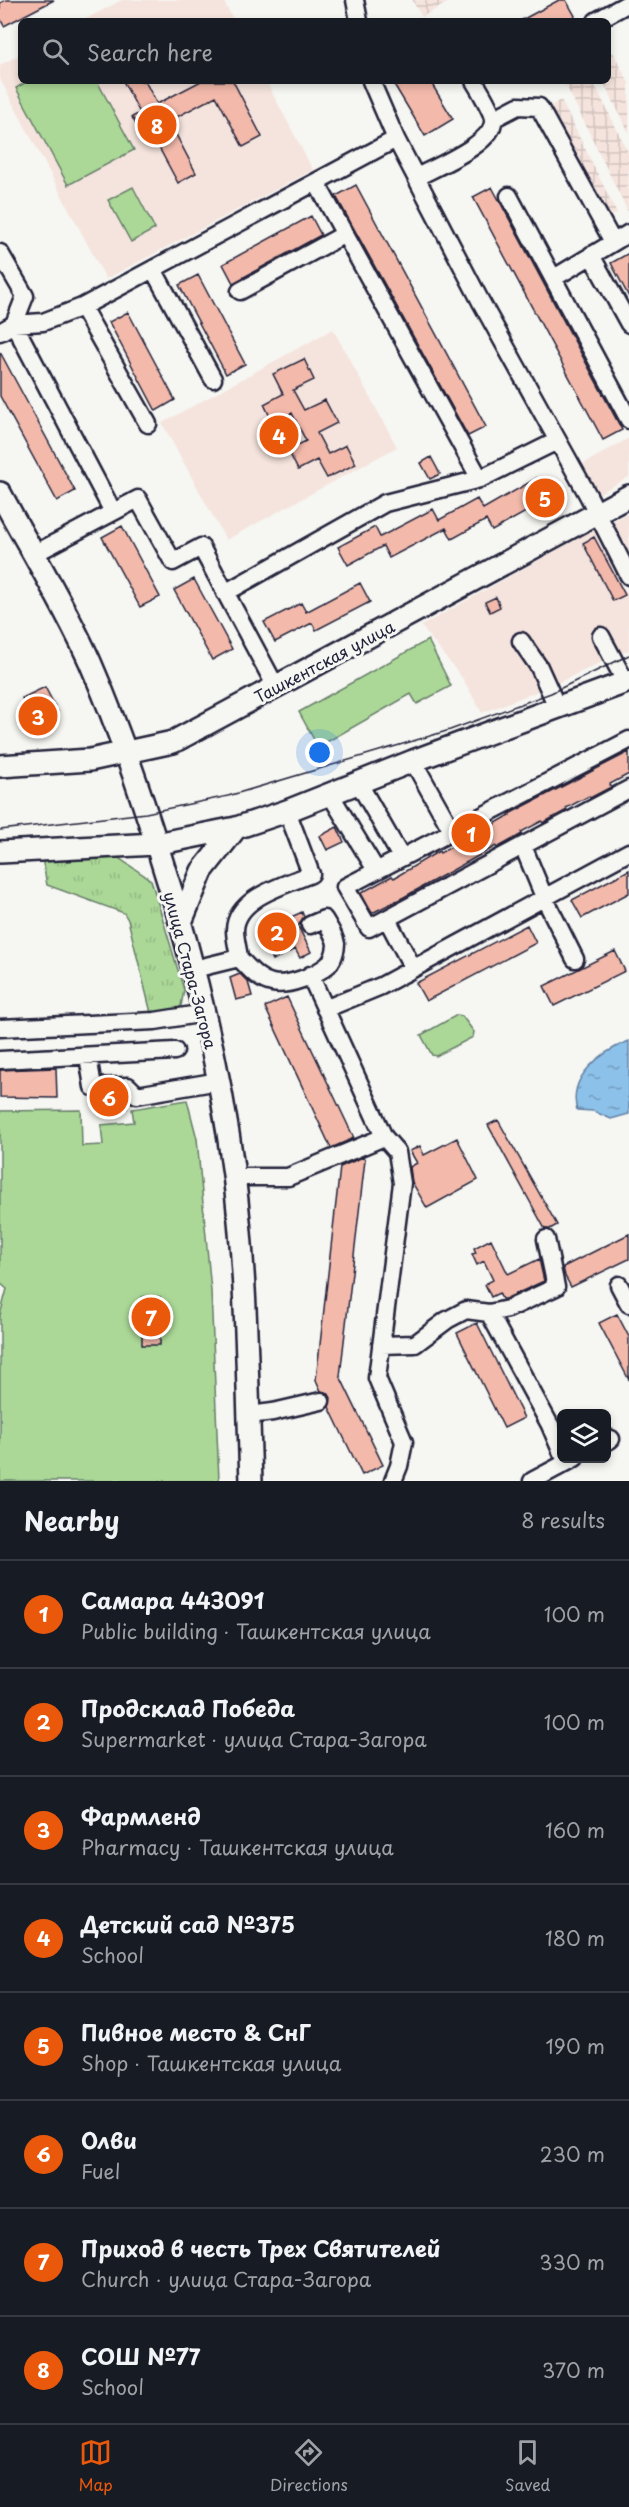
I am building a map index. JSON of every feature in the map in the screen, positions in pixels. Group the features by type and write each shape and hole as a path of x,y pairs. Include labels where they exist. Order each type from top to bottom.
{"main road":[{"name":"улица Стара-Загора","path":"0,493 89,660 125,751 194,969 219,1081 234,1177 244,1304 251,1481"},
{"name":"Ташкентская улица","path":"0,766 90,760 173,742 629,496"},
{"path":"0,852 156,844 236,828 627,682"},
{"path":"181,922 202,870 236,828"}],"street":[{"path":"355,0 358,18"},
{"path":"602,18 629,3"},
{"path":"372,84 396,139 481,302 629,576"},
{"path":"417,177 480,143 492,130 494,119 479,84"},
{"path":"494,119 518,106 539,107 613,242"},
{"path":"7,328 43,322 82,307 396,139"},
{"path":"316,182 480,479"},
{"path":"509,196 629,420"},
{"path":"554,278 629,233"},
{"path":"240,291 345,234"},
{"path":"0,253 26,296 7,328"},
{"path":"591,255 629,324"},
{"path":"153,269 213,379"},
{"path":"82,307 148,424"},
{"path":"7,328 113,512"},
{"path":"225,593 385,503 480,479 557,441"},
{"path":"34,554 138,499 173,562 201,547 276,687"},
{"path":"601,636 627,682"},
{"path":"521,641 538,667 558,709"},
{"path":"629,740 345,887 369,928 629,789"},
{"path":"413,761 452,831"},
{"path":"358,782 401,857"},
{"path":"330,794 376,870"},
{"path":"286,811 311,874 261,896 242,909 235,929 239,958 259,978 273,984 290,983 310,975 329,964 336,952 336,941 324,919 310,925"},
{"path":"523,846 544,897 574,959"},
{"path":"325,1009 381,986 629,852"},
{"path":"387,919 413,968"},
{"path":"194,969 239,958"},
{"path":"310,975 384,1137 397,1152 402,1183 377,1378 404,1442 393,1481"},
{"path":"0,1028 155,1021 205,1013"},
{"path":"0,1060 175,1051"},
{"path":"88,1056 93,1087 128,1086 138,1095 219,1081"},
{"path":"234,1177 288,1177 384,1137"},
{"path":"381,1345 415,1344 447,1320 466,1310 489,1313 508,1309 556,1287 546,1239"},
{"path":"619,1285 629,1304"},
{"path":"489,1313 550,1425 557,1443"},
{"path":"249,1415 321,1401"},
{"path":"532,1481 565,1463"}],"shaded area":[{"path":"122,0 223,0 232,18 88,18"},
{"path":"412,0 452,0 422,17"},
{"path":"613,52 629,83 629,133 604,84 611,84 611,53"},
{"path":"18,56 18,84 268,84 313,170 106,279 0,79 0,65"},
{"path":"565,84 594,84 629,154 628,212"},
{"path":"561,100 617,213 606,219 550,106"},
{"path":"333,329 397,447 226,540 162,423"},
{"path":"629,438 629,477 596,495 580,466"},
{"path":"629,513 629,566 607,524"},
{"path":"594,529 629,598 629,650 548,687 482,713 463,679 421,626"}],"green space":[{"path":"23,84 99,84 134,150 68,185 16,88"},
{"path":"133,187 155,229 131,242 108,200"},
{"path":"428,640 451,686 417,704 411,694 318,747 299,712"},
{"path":"98,853 117,857 151,880 184,990 181,1006 176,1010 151,1013 128,920 124,913 47,885 42,858"},
{"path":"457,1015 462,1016 474,1032 473,1037 436,1056 432,1055 421,1035"},
{"path":"187,1100 197,1139 211,1291 219,1481 0,1481 0,1315 7,1289 0,1283 0,1111 81,1110 82,1146 103,1145 101,1125 134,1122 132,1109"}],"water":[{"path":"629,1041 629,1114 611,1119 593,1111 577,1110 575,1098 577,1087 589,1067 608,1052"}],"building":[{"path":"6,0 54,0 4,26 0,18 0,3"},
{"path":"559,0 566,0 575,16 571,18 526,18"},
{"path":"125,84 147,84 157,104 195,84 235,84 262,137 243,147 216,96 169,121 196,173 178,183 150,131 142,135 132,117 140,113"},
{"path":"394,84 432,84 453,119 425,136"},
{"path":"356,185 486,427 468,436 336,196"},
{"path":"492,187 622,430 603,440 473,197"},
{"path":"311,216 321,235 233,283 223,264"},
{"path":"629,253 629,297 611,263"},
{"path":"198,275 245,364 226,374 179,285"},
{"path":"128,312 175,400 156,411 109,322"},
{"path":"0,352 75,491 57,501 0,396"},
{"path":"304,359 314,380 293,390 304,410 325,400 337,423 317,433 328,454 346,445 356,464 327,478 317,460 298,470 288,450 306,441 292,413 273,423 264,404 283,394 273,374"},
{"path":"431,457 440,474 430,479 421,463"},
{"path":"537,478 549,499 492,531 486,520 452,539 446,528 389,558 383,546 348,565 338,547 375,527 380,537 433,509 439,520 477,499 483,509"},
{"path":"122,526 160,597 140,607 102,537"},
{"path":"594,537 625,595 613,601 583,543"},
{"path":"194,579 232,649 212,660 174,590"},
{"path":"360,583 370,602 316,630 312,623 275,642 264,622 301,603 306,612"},
{"path":"496,597 500,607 490,612 485,602"},
{"path":"45,687 58,712 34,724 22,698"},
{"path":"629,752 629,774 610,784 611,787 566,808 567,810 521,832 522,834 497,848 496,846 372,913 361,893 392,876 394,878 439,851 440,853 463,841 462,838 485,826 486,829 509,814"},
{"path":"337,827 344,842 327,850 320,836"},
{"path":"629,870 629,893 582,918 572,900"},
{"path":"302,912 304,917 298,926 311,952 300,958 295,949 273,960 268,949 276,945 263,919 273,914 278,923"},
{"path":"527,925 536,943 426,1001 416,983"},
{"path":"615,951 625,971 554,1006 544,986"},
{"path":"240,974 248,982 252,996 236,1000 230,978"},
{"path":"287,997 354,1138 331,1148 265,1007"},
{"path":"56,1068 57,1098 0,1097 0,1070"},
{"path":"92,1097 124,1097 127,1108 107,1110 106,1102 93,1103"},
{"path":"498,1120 557,1225 550,1229 545,1229 488,1125"},
{"path":"457,1138 478,1180 427,1208 412,1182 410,1167 417,1163 410,1151 420,1146 424,1155"},
{"path":"363,1157 365,1160 340,1376 383,1465 362,1475 329,1407 331,1398 328,1393 321,1391 316,1380 340,1167"},
{"path":"629,1234 629,1259 571,1287 563,1267"},
{"path":"491,1239 508,1274 539,1259 544,1281 505,1299 502,1299 499,1293 491,1297 485,1284 493,1280 484,1261 477,1265 472,1254 476,1253 474,1248"},
{"path":"142,1297 160,1297 160,1308 167,1308 167,1326 160,1327 160,1345 142,1345 142,1327 135,1327 135,1308 141,1308"},
{"path":"617,1314 629,1337 629,1380 599,1323"},
{"path":"477,1323 524,1418 504,1428 457,1333"}],"tram line":[{"path":"0,830 146,813 228,796 450,730 551,693 629,655"}],"place":[{"name":"СОШ №77","path":"157,125"},
{"name":"Детский сад №375","path":"279,435"},
{"name":"Пивное место & СнГ","path":"545,498"},
{"name":"Фармленд","path":"38,716"},
{"name":"Самара 443091","path":"471,833"},
{"name":"Продсклад Победа","path":"277,932"},
{"name":"Олви","path":"109,1097"},
{"name":"Приход в честь Трех Святителей","path":"151,1317"}]}
